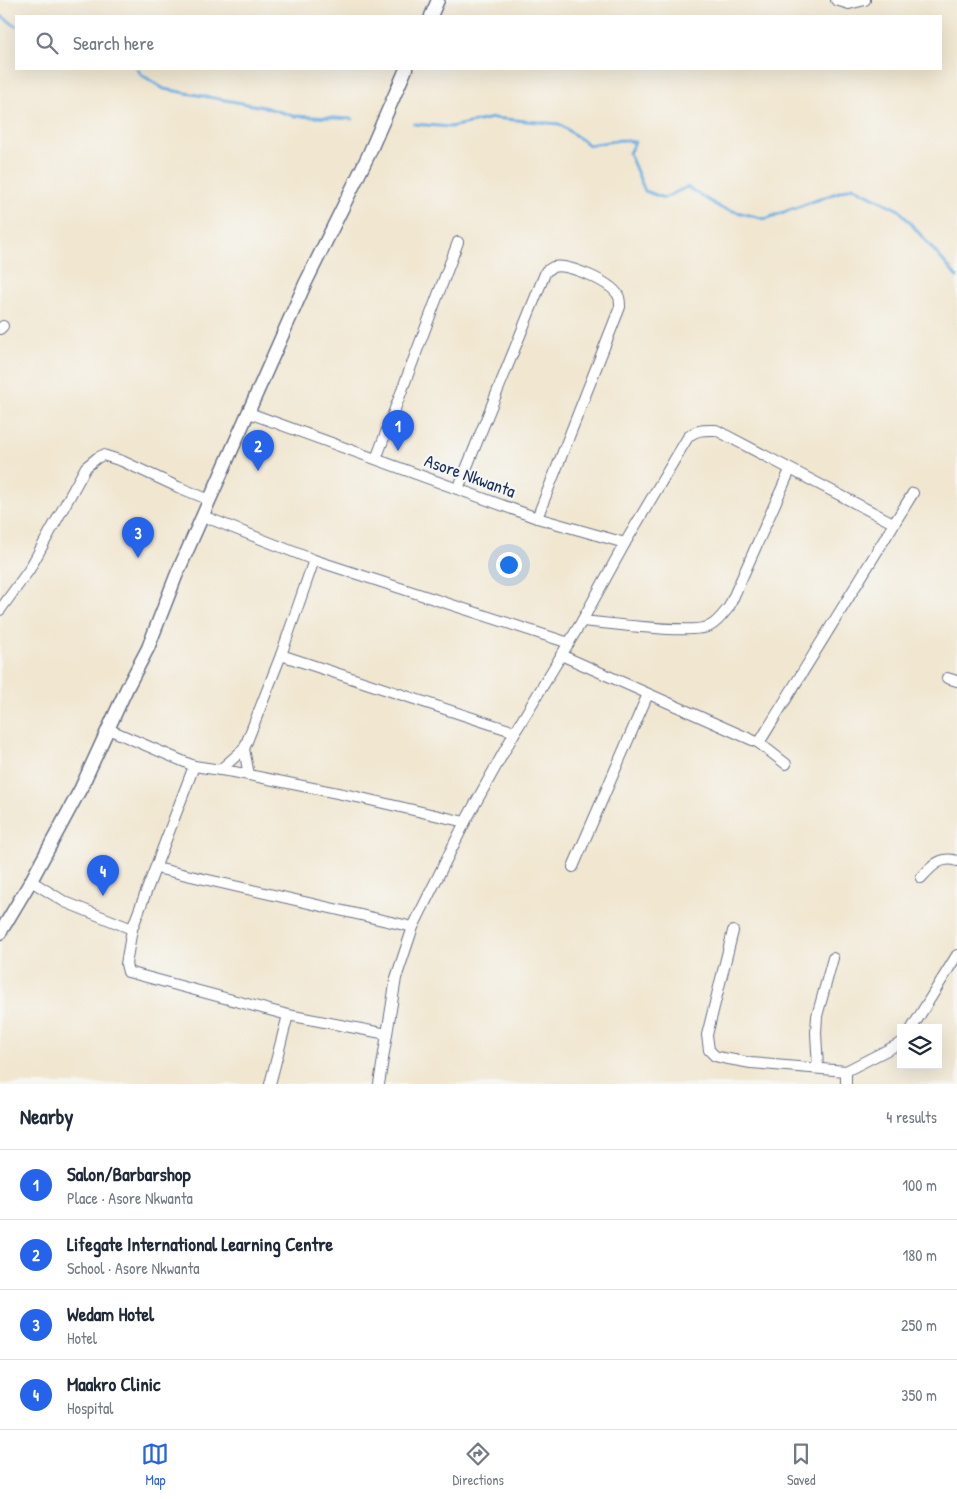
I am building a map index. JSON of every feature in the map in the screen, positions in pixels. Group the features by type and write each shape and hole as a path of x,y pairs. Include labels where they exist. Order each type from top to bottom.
{"street":[{"path":"431,15 438,0"},
{"path":"836,0 849,4 865,0"},
{"path":"2,926 31,881 81,788 108,728 148,648 176,576 305,284 368,156 406,70"},
{"path":"376,459 458,242"},
{"path":"458,489 546,271 554,266 571,268 594,277 607,285 618,295 620,307 537,518"},
{"name":"Asore Nkwanta","path":"249,413 537,518 625,543"},
{"path":"379,1084 396,978 413,927 465,822 515,732 582,621 625,543 688,437 702,429 716,430 893,523"},
{"path":"0,610 28,570 86,467 97,458 103,455 122,461 210,500"},
{"path":"582,621 688,629 710,626 729,607 790,470"},
{"path":"759,743 913,493"},
{"path":"204,516 314,560 569,643"},
{"path":"220,770 244,749 281,655 314,560"},
{"path":"281,655 515,732"},
{"path":"561,655 759,743 786,764"},
{"path":"573,867 648,694"},
{"path":"108,728 194,766 357,796 465,822"},
{"path":"244,749 249,775"},
{"path":"194,766 132,929 126,964 128,972 288,1015 387,1034"},
{"path":"921,878 934,864 947,859 957,861"},
{"path":"156,868 413,927"},
{"path":"31,881 65,902 132,929"},
{"path":"733,932 708,1030 707,1042 709,1050 715,1056 751,1063 846,1071 897,1045"},
{"path":"914,1024 957,955"},
{"path":"818,1068 817,1016 833,958"},
{"path":"270,1084 288,1015"},
{"path":"846,1071 846,1084"}],"waterway":[{"path":"0,15 15,25"},
{"path":"138,70 142,75 164,89 264,107 294,116 353,119"},
{"path":"414,124 450,127 493,118 559,124 589,145 621,140 635,142 629,153 645,191 664,198 687,187 721,208 765,219 853,187 899,210 957,277"}],"place":[{"name":"Salon/Barbarshop","path":"398,451"},
{"name":"Lifegate International Learning Centre","path":"258,471"},
{"name":"Wedam Hotel","path":"138,558"},
{"name":"Maakro Clinic","path":"103,896"}]}
